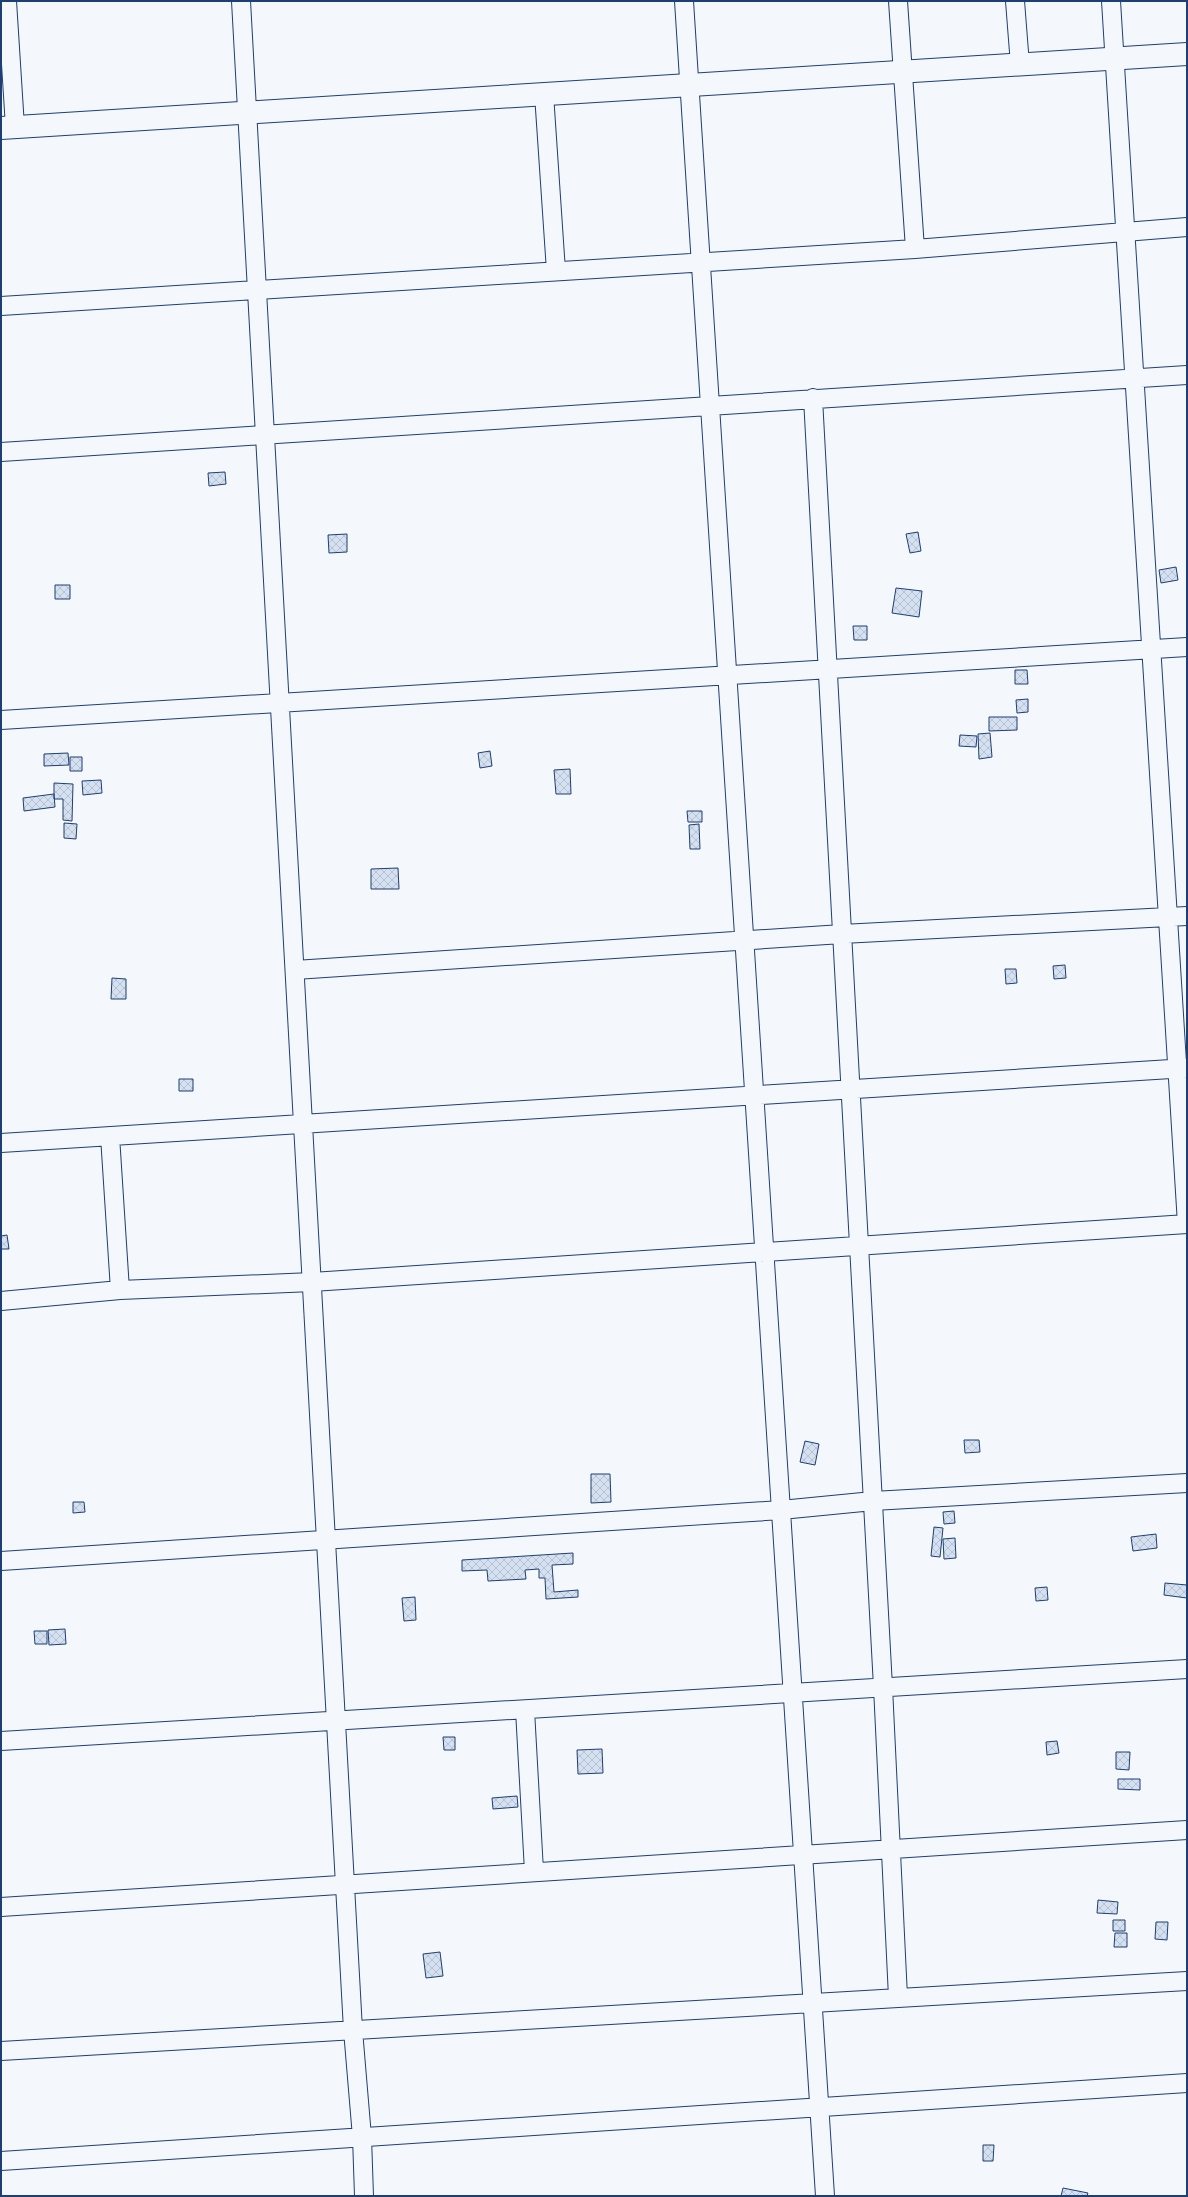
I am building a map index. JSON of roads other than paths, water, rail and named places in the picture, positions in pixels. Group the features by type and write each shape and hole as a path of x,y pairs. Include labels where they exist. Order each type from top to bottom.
{"street":[{"path":"7,1 8,128 1187,54"},
{"path":"241,1 296,970 303,1124 353,2030 362,2137 364,2196"},
{"path":"684,1 825,2196"},
{"path":"898,1 915,249"},
{"path":"1015,1 1020,64"},
{"path":"1,1301 120,1290 312,1282 1187,1224 1182,1069 1168,917 1111,1"},
{"path":"544,94 556,271"},
{"path":"1,306 915,249 1187,227"},
{"path":"1,452 813,398 1187,375"},
{"path":"813,398 883,1687 898,1997"},
{"path":"1,720 1187,647"},
{"path":"296,970 842,934 1187,916"},
{"path":"1,1143 1182,1069"},
{"path":"110,1136 120,1290"},
{"path":"1,1561 781,1510 873,1501 1187,1483"},
{"path":"1,1741 1187,1669"},
{"path":"525,1710 534,1872"},
{"path":"1,1907 345,1883 1187,1830"},
{"path":"1,2051 1187,1980"},
{"path":"1,2161 1187,2083"}]}
